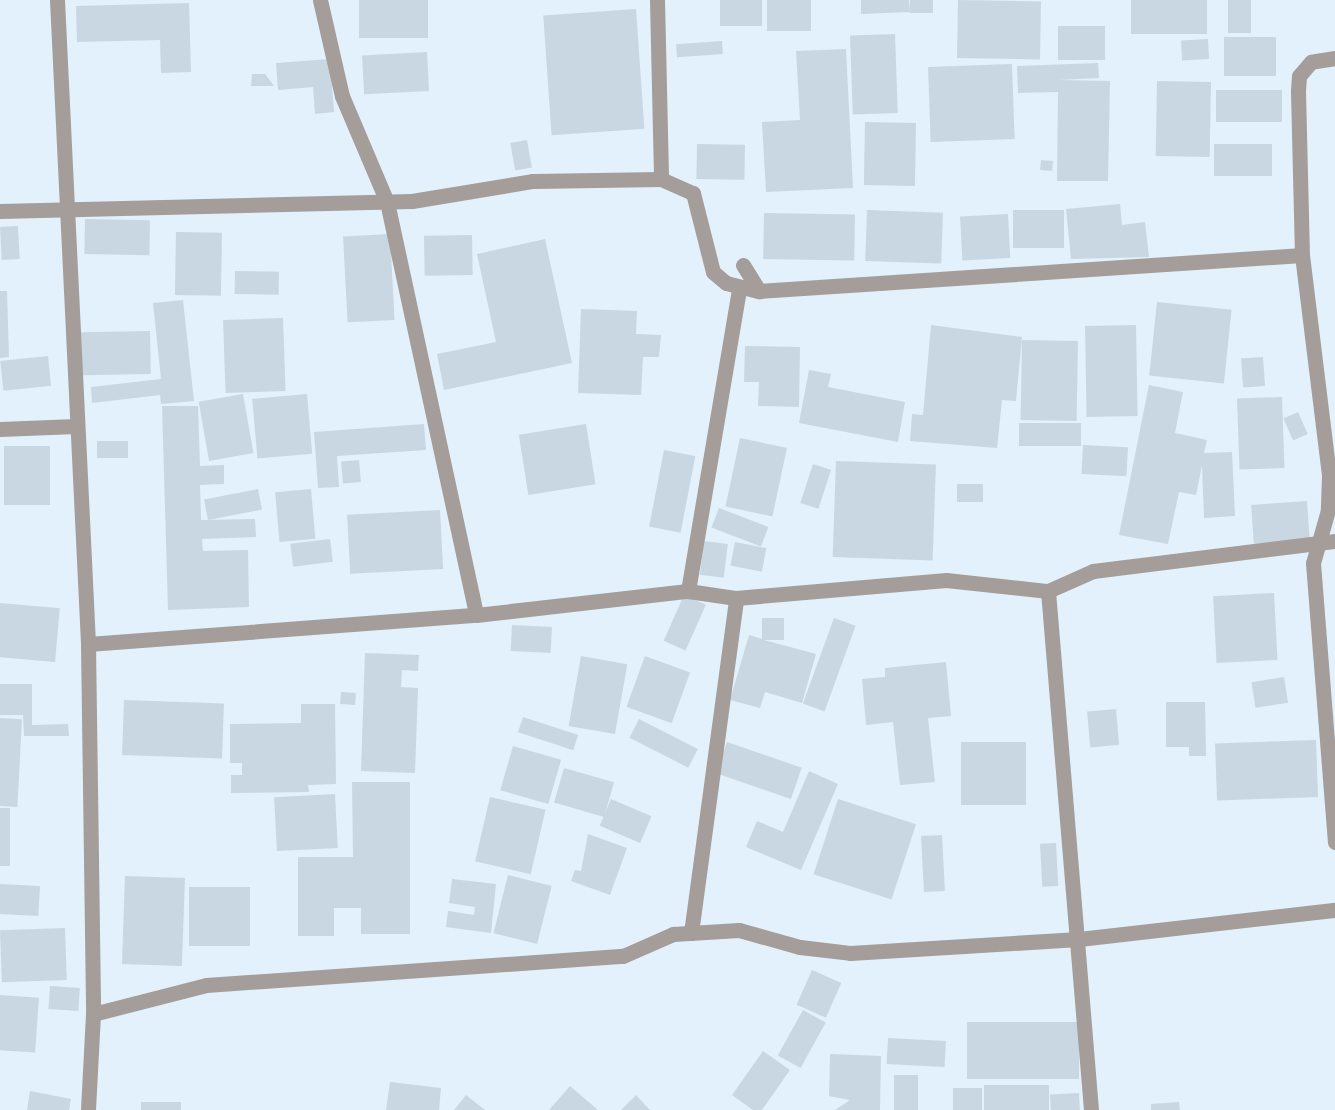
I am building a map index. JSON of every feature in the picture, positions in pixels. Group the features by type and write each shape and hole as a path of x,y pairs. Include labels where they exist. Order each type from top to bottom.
{"street":[{"path":"57,0 63,207 88,644 93,1014 88,1110"},
{"path":"320,0 342,96 387,202 476,615"},
{"path":"657,0 661,179"},
{"path":"1335,58 1311,62 1299,76 1302,255 1329,476 1328,510 1314,548 1335,842"},
{"path":"0,211 63,207 387,202 532,181 661,179 693,193 713,272 739,289 759,291 1302,255"},
{"path":"743,265 759,291"},
{"path":"688,591 739,289"},
{"path":"0,429 75,426"},
{"path":"88,644 476,615 688,591 736,598 946,580 1048,591 1093,571 1314,548 1335,541"},
{"path":"1048,591 1079,939 1091,1110"},
{"path":"691,933 736,598"},
{"path":"93,1014 206,985 329,972 557,965 623,956 673,934 739,930 800,947 850,953 1079,939 1335,910"}],"building":[{"path":"359,0 428,0 428,38 359,38"},
{"path":"720,0 762,0 762,26 720,26"},
{"path":"767,0 811,0 811,31 767,31"},
{"path":"861,0 909,0 910,12 861,14"},
{"path":"910,0 933,0 933,13 910,13"},
{"path":"958,0 1041,1 1040,59 957,58"},
{"path":"1131,0 1207,0 1207,34 1131,34"},
{"path":"1228,0 1251,0 1251,33 1228,33"},
{"path":"189,3 191,72 161,73 160,40 77,42 76,6"},
{"path":"636,9 644,129 552,135 543,15"},
{"path":"1058,26 1105,26 1105,60 1058,60"},
{"path":"895,34 898,113 853,115 850,36"},
{"path":"1224,37 1276,37 1276,76 1224,76"},
{"path":"1208,39 1209,59 1182,60 1181,40"},
{"path":"722,41 723,54 677,57 676,44"},
{"path":"846,49 853,188 766,192 762,122 800,120 796,51"},
{"path":"427,52 429,91 364,94 362,55"},
{"path":"330,59 334,112 315,114 313,87 278,90 276,63"},
{"path":"1098,63 1099,78 1058,80 1110,81 1108,181 1057,181 1058,92 1018,93 1017,66"},
{"path":"1012,64 1015,139 931,142 928,67"},
{"path":"252,74 265,74 274,86 251,86"},
{"path":"1157,81 1211,82 1210,157 1156,156"},
{"path":"1216,90 1282,90 1282,122 1216,122"},
{"path":"865,122 916,123 915,186 864,185"},
{"path":"527,140 532,168 515,171 510,143"},
{"path":"697,144 745,145 744,180 696,179"},
{"path":"1214,144 1272,144 1272,176 1214,176"},
{"path":"1041,160 1053,161 1052,171 1040,170"},
{"path":"1120,204 1122,225 1145,222 1149,257 1071,259 1066,209"},
{"path":"867,210 943,213 941,264 865,261"},
{"path":"1013,210 1064,210 1064,248 1013,248"},
{"path":"764,213 855,215 854,261 763,259"},
{"path":"1008,214 1010,258 962,260 960,217"},
{"path":"85,219 150,220 149,255 84,254"},
{"path":"18,226 20,259 2,260 0,227"},
{"path":"176,232 222,233 221,296 175,295"},
{"path":"390,234 395,320 348,322 343,236"},
{"path":"472,235 473,275 425,276 424,236"},
{"path":"545,239 572,363 444,390 437,354 496,342 477,254"},
{"path":"235,271 279,272 279,295 235,294"},
{"path":"0,291 7,291 9,357 0,358"},
{"path":"183,300 194,401 161,404 160,395 92,403 91,387 161,379 153,303"},
{"path":"1157,302 1232,310 1224,383 1149,376"},
{"path":"581,309 637,311 636,334 661,335 659,357 643,357 641,395 578,393"},
{"path":"283,318 286,391 226,393 223,320"},
{"path":"931,325 1022,337 1016,401 1002,400 997,448 910,441 912,414 923,415"},
{"path":"1136,325 1138,416 1087,417 1085,326"},
{"path":"150,331 151,374 82,375 81,332"},
{"path":"1022,340 1078,341 1077,421 1021,420"},
{"path":"745,346 800,347 799,407 758,406 759,382 744,382"},
{"path":"48,356 51,386 3,391 0,361"},
{"path":"1263,357 1265,386 1243,387 1241,359"},
{"path":"809,370 831,374 828,387 905,402 898,442 799,423"},
{"path":"1149,385 1183,392 1175,433 1207,440 1204,453 1232,452 1235,516 1204,518 1202,465 1196,495 1179,492 1168,544 1119,535"},
{"path":"243,394 253,453 209,461 199,402"},
{"path":"307,394 312,454 257,459 252,399"},
{"path":"1282,397 1284,468 1240,470 1237,399"},
{"path":"162,406 198,406 200,466 224,465 224,484 200,485 201,520 255,519 256,537 202,539 203,551 248,550 249,607 168,610"},
{"path":"1298,412 1308,434 1293,440 1283,419"},
{"path":"1019,423 1081,423 1081,446 1019,446"},
{"path":"424,424 426,450 337,456 339,487 318,488 314,432"},
{"path":"586,424 596,484 528,495 519,435"},
{"path":"740,438 787,448 772,516 725,506"},
{"path":"97,441 128,441 128,458 97,458"},
{"path":"1083,445 1128,447 1126,476 1081,474"},
{"path":"4,446 50,446 50,505 4,505"},
{"path":"664,450 695,456 681,533 649,527"},
{"path":"359,460 361,482 343,483 341,462"},
{"path":"836,461 936,464 933,560 833,557"},
{"path":"813,464 831,470 818,509 800,503"},
{"path":"957,484 983,484 983,502 957,502"},
{"path":"258,489 262,510 208,520 204,499"},
{"path":"311,489 315,539 279,542 275,492"},
{"path":"1307,501 1310,540 1254,544 1251,505"},
{"path":"719,508 768,527 761,547 711,528"},
{"path":"440,510 443,569 350,574 347,515"},
{"path":"330,539 333,562 293,567 290,544"},
{"path":"704,541 728,544 724,578 700,575"},
{"path":"735,542 766,548 762,572 730,566"},
{"path":"1274,593 1278,660 1217,663 1213,596"},
{"path":"684,595 706,605 686,650 664,641"},
{"path":"0,603 60,608 55,662 0,657"},
{"path":"762,618 784,618 784,640 764,640 816,654 802,703 765,692 760,708 730,700 749,635 762,639"},
{"path":"834,618 856,626 824,711 803,704"},
{"path":"512,625 552,627 551,653 511,651"},
{"path":"365,653 419,655 418,671 402,670 401,687 418,688 415,773 361,771"},
{"path":"581,656 627,664 615,734 569,726"},
{"path":"645,656 690,672 672,723 627,707"},
{"path":"946,662 951,716 928,718 935,782 900,785 893,722 866,725 862,679 885,677 885,668"},
{"path":"1284,677 1288,703 1255,708 1251,682"},
{"path":"0,684 32,684 32,725 68,724 69,736 24,736 23,715 0,715"},
{"path":"341,692 356,693 355,705 340,704"},
{"path":"124,700 224,703 222,758 122,755"},
{"path":"1166,702 1205,702 1206,756 1189,756 1189,747 1166,747"},
{"path":"301,704 335,704 336,784 308,785 309,792 231,793 231,775 242,775 242,763 230,763 230,724 301,723"},
{"path":"1116,709 1119,745 1090,747 1087,712"},
{"path":"523,717 578,735 573,750 518,732"},
{"path":"0,718 22,719 17,807 0,806"},
{"path":"639,719 698,749 688,768 629,738"},
{"path":"1316,740 1318,797 1217,800 1215,744"},
{"path":"727,742 802,768 791,799 716,773"},
{"path":"961,742 1026,742 1026,805 961,805"},
{"path":"513,746 561,760 548,804 500,790"},
{"path":"564,768 614,782 604,817 554,803"},
{"path":"809,771 838,784 801,870 746,847 757,821 783,832"},
{"path":"352,782 410,782 410,934 361,934 361,908 334,908 334,936 298,936 298,857 353,857"},
{"path":"335,794 338,848 277,851 274,797"},
{"path":"490,797 546,810 531,874 475,861"},
{"path":"611,799 652,816 640,843 600,826"},
{"path":"838,799 916,824 892,899 814,874"},
{"path":"0,808 10,808 10,866 0,866"},
{"path":"588,834 627,848 610,895 571,881 575,870 581,871"},
{"path":"942,835 945,891 924,892 921,836"},
{"path":"1056,843 1058,886 1042,887 1040,844"},
{"path":"508,875 552,886 537,944 493,933"},
{"path":"125,876 185,878 182,966 122,964"},
{"path":"452,879 496,884 491,933 446,927 448,911 474,915 475,907 449,903"},
{"path":"0,884 40,886 38,916 0,914"},
{"path":"189,887 250,887 250,946 189,946"},
{"path":"65,928 67,980 2,982 0,930"},
{"path":"812,970 841,983 826,1018 797,1005"},
{"path":"50,986 80,988 78,1011 48,1009"},
{"path":"0,995 39,998 35,1053 0,1050"},
{"path":"803,1010 826,1023 801,1068 778,1055"},
{"path":"967,1022 1079,1022 1079,1079 967,1079"},
{"path":"888,1038 946,1041 945,1067 887,1064"},
{"path":"763,1051 790,1070 762,1110 753,1110 732,1095"},
{"path":"830,1054 881,1056 880,1110 835,1110 850,1100 829,1096"},
{"path":"894,1075 918,1075 918,1110 894,1110"},
{"path":"390,1082 441,1088 439,1110 386,1110"},
{"path":"984,1085 1049,1085 1049,1110 984,1110"},
{"path":"570,1086 598,1110 549,1110"},
{"path":"953,1088 982,1088 982,1110 953,1110"},
{"path":"30,1091 71,1099 69,1110 27,1110"},
{"path":"1079,1093 1080,1110 1051,1110 1050,1095"},
{"path":"466,1095 485,1110 454,1110"},
{"path":"636,1095 650,1110 621,1110"},
{"path":"141,1102 181,1102 181,1110 141,1110"},
{"path":"1179,1102 1180,1110 1151,1110 1151,1104"}]}
